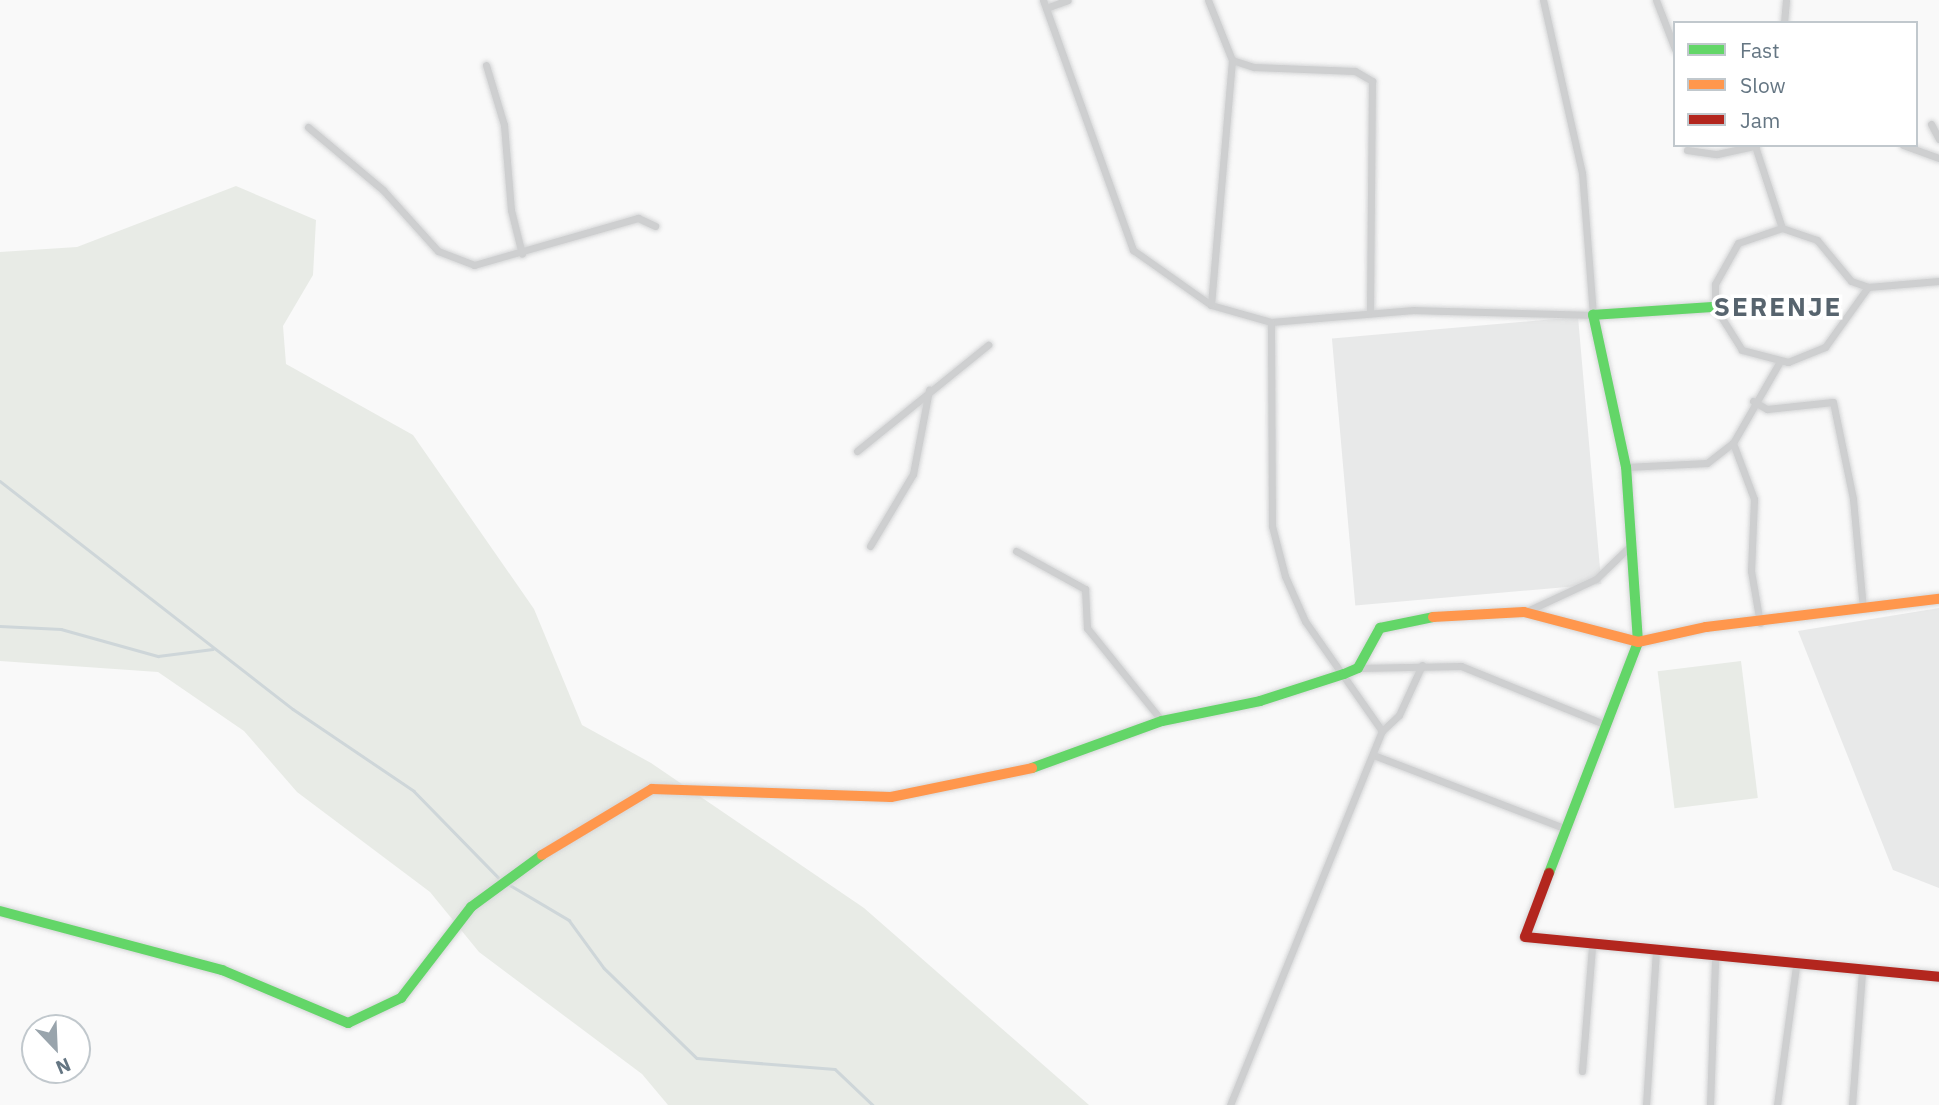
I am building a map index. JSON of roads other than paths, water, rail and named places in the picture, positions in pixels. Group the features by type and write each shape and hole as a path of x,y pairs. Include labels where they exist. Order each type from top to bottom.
{"street":[{"path":"1068,0 1045,4 1133,250 1211,305 1271,323 1370,311 1593,315 1715,307"},
{"path":"1208,0 1232,60 1211,305"},
{"path":"1543,0 1582,173 1593,315 1626,467 1629,547 1638,642 1525,937 1716,960 1939,977"},
{"path":"1656,0 1673,45"},
{"path":"1784,21 1786,0"},
{"path":"1232,60 1254,67 1355,71 1372,81 1370,311"},
{"path":"486,65 503,125 511,211 522,254"},
{"path":"1931,124 1939,139"},
{"path":"308,127 383,190 438,251 474,265 522,254 638,218 655,226"},
{"path":"1687,150 1756,147 1782,228"},
{"path":"1909,147 1939,158"},
{"path":"1779,363 1742,350 1715,307 1714,284 1738,243 1782,228 1817,240 1851,281 1868,287 1939,281"},
{"path":"1626,467 1707,463 1733,443 1753,401 1779,363 1825,347 1868,287"},
{"path":"1271,323 1272,526 1305,621 1382,731"},
{"path":"857,451 929,390 988,345"},
{"path":"870,546 913,474 929,390"},
{"path":"1753,401 1767,409 1833,402 1853,499 1863,608"},
{"path":"1733,443 1754,499 1751,571 1760,624"},
{"path":"1524,612 1596,579 1629,547"},
{"path":"1016,551 1085,589 1087,628 1162,721"},
{"path":"1358,668 1380,628 1405,618 1524,612 1638,642 1939,599"},
{"path":"1230,1105 1376,756 1382,731 1399,715 1422,665"},
{"path":"0,911 222,970 348,1023 401,998 471,907 503,878 652,789 905,796 1070,758 1162,721 1259,701 1358,668 1461,666 1606,725"},
{"path":"1376,756 1566,829"},
{"path":"1582,1071 1592,946"},
{"path":"1646,1105 1656,952"},
{"path":"1710,1105 1716,960"},
{"path":"1777,1105 1796,966"},
{"path":"1852,1105 1862,971"}],"waterway":[{"path":"0,481 293,709 414,791 498,877"},
{"path":"0,626 61,629 158,656 213,649"},
{"path":"503,881 569,920 604,968 697,1058 835,1069 873,1105"}],"district":[{"name":"SERENJE","path":"1778,307"}]}
